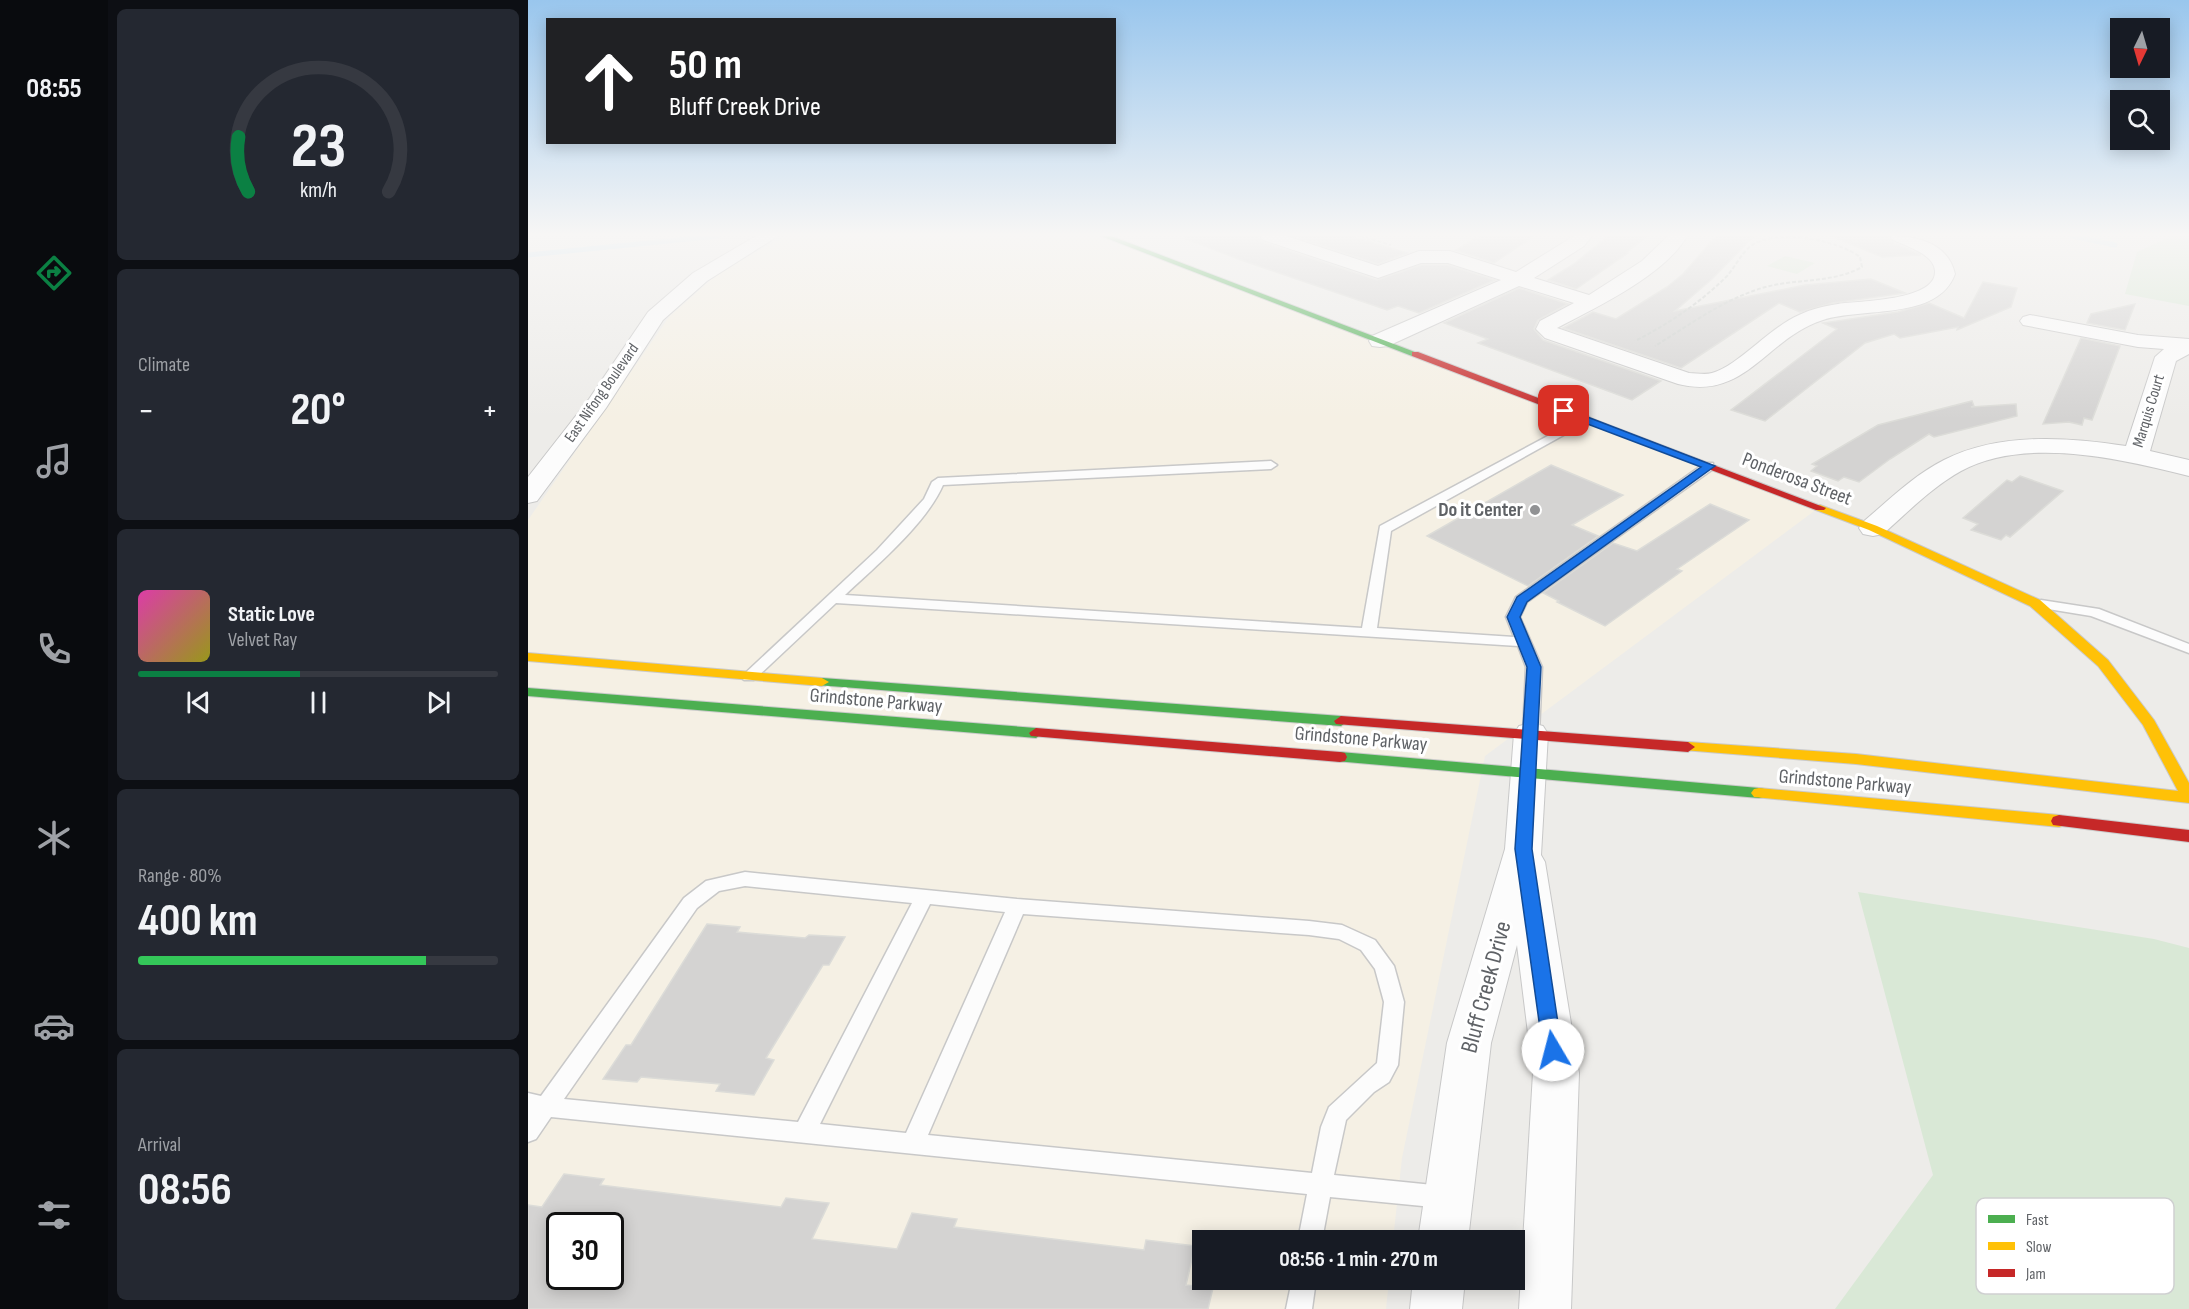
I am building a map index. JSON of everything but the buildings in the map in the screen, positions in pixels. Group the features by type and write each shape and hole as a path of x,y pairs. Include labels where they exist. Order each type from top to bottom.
{"main road":[{"name":"Ponderosa Street","path":"1264,297 1873,528 2035,603 2103,663 2149,723 2189,798"},
{"name":"Grindstone Parkway","path":"528,657 749,677 1856,759 2189,798"},
{"path":"528,671 565,673 622,665"},
{"name":"Grindstone Parkway","path":"528,692 1529,772 2059,821 2189,836"}],"street":[{"name":"East Nifong Boulevard","path":"528,495 598,403 655,316 677,297"},
{"path":"1371,338 1465,297"},
{"path":"1574,297 1590,302"},
{"path":"1600,297 1546,325 1546,329 1552,334 1610,354 1686,379 1702,381 1720,378 1798,322 1840,310 1904,302 1919,297"},
{"path":"2030,321 2138,341 2189,346"},
{"name":"Marquis Court","path":"2136,455 2166,357 2189,346"},
{"path":"1873,528 1942,472 1963,460 1989,452 2024,447 2077,448 2136,455 2189,468"},
{"name":"Bluff Creek Drive","path":"1444,1230 1469,1043 1524,849 1531,734"},
{"path":"1524,849 1556,1073 1545,1309"},
{"path":"1436,1309 1438,1290"}],"lane":[{"path":"1369,632 1385,529 1585,419"},
{"path":"749,677 882,553 930,500 938,482 1271,465"},
{"path":"1531,734 1534,667 1513,617 1521,600 1710,466"},
{"path":"833,599 1524,642"},
{"path":"2035,603 2094,612 2189,649"},
{"path":"528,1132 537,1105 676,921 695,897 726,880 745,879 1017,906 1342,932 1368,945 1384,966 1394,1002 1387,1065 1381,1075 1366,1085 1337,1114 1332,1127 1312,1230"},
{"path":"805,1132 924,897"},
{"path":"913,1143 1017,906"},
{"path":"537,1105 1447,1197"},
{"path":"1299,1309 1302,1290"}],"path":[{"path":"1610,354 1679,317 1702,297"},
{"path":"1631,361 1741,297"}],"shaded area":[{"path":"691,297 1270,297 1821,506 1485,756 1402,1158 1394,1230 1192,1230 1192,1290 1388,1290 1386,1309 528,1309 528,520 669,317"}],"green space":[{"path":"2141,297 2189,297 2189,306"},
{"path":"1858,892 2154,939 2189,948 2189,1309 1835,1309 1933,1175"}],"traffic: fast":[{"path":"1265,297 1415,354"},
{"path":"822,682 1341,721"},
{"path":"528,692 1036,733"},
{"path":"1340,757 1759,793"}],"traffic: slow":[{"path":"1820,508 1873,528 2035,603 2103,663 2149,723 2189,797"},
{"path":"528,657 822,682"},
{"path":"1688,747 1856,759 2189,798"},
{"path":"1759,793 2059,821"}],"traffic: jam":[{"path":"1415,354 1820,508"},
{"path":"1341,721 1688,747"},
{"path":"1036,733 1340,757"},
{"path":"2059,821 2189,836"}],"place":[{"name":"Do it Center","path":"1535,510"}],"route":[{"path":"1553,1050 1524,849 1534,667 1513,617 1521,600 1710,466 1564,411"}]}
